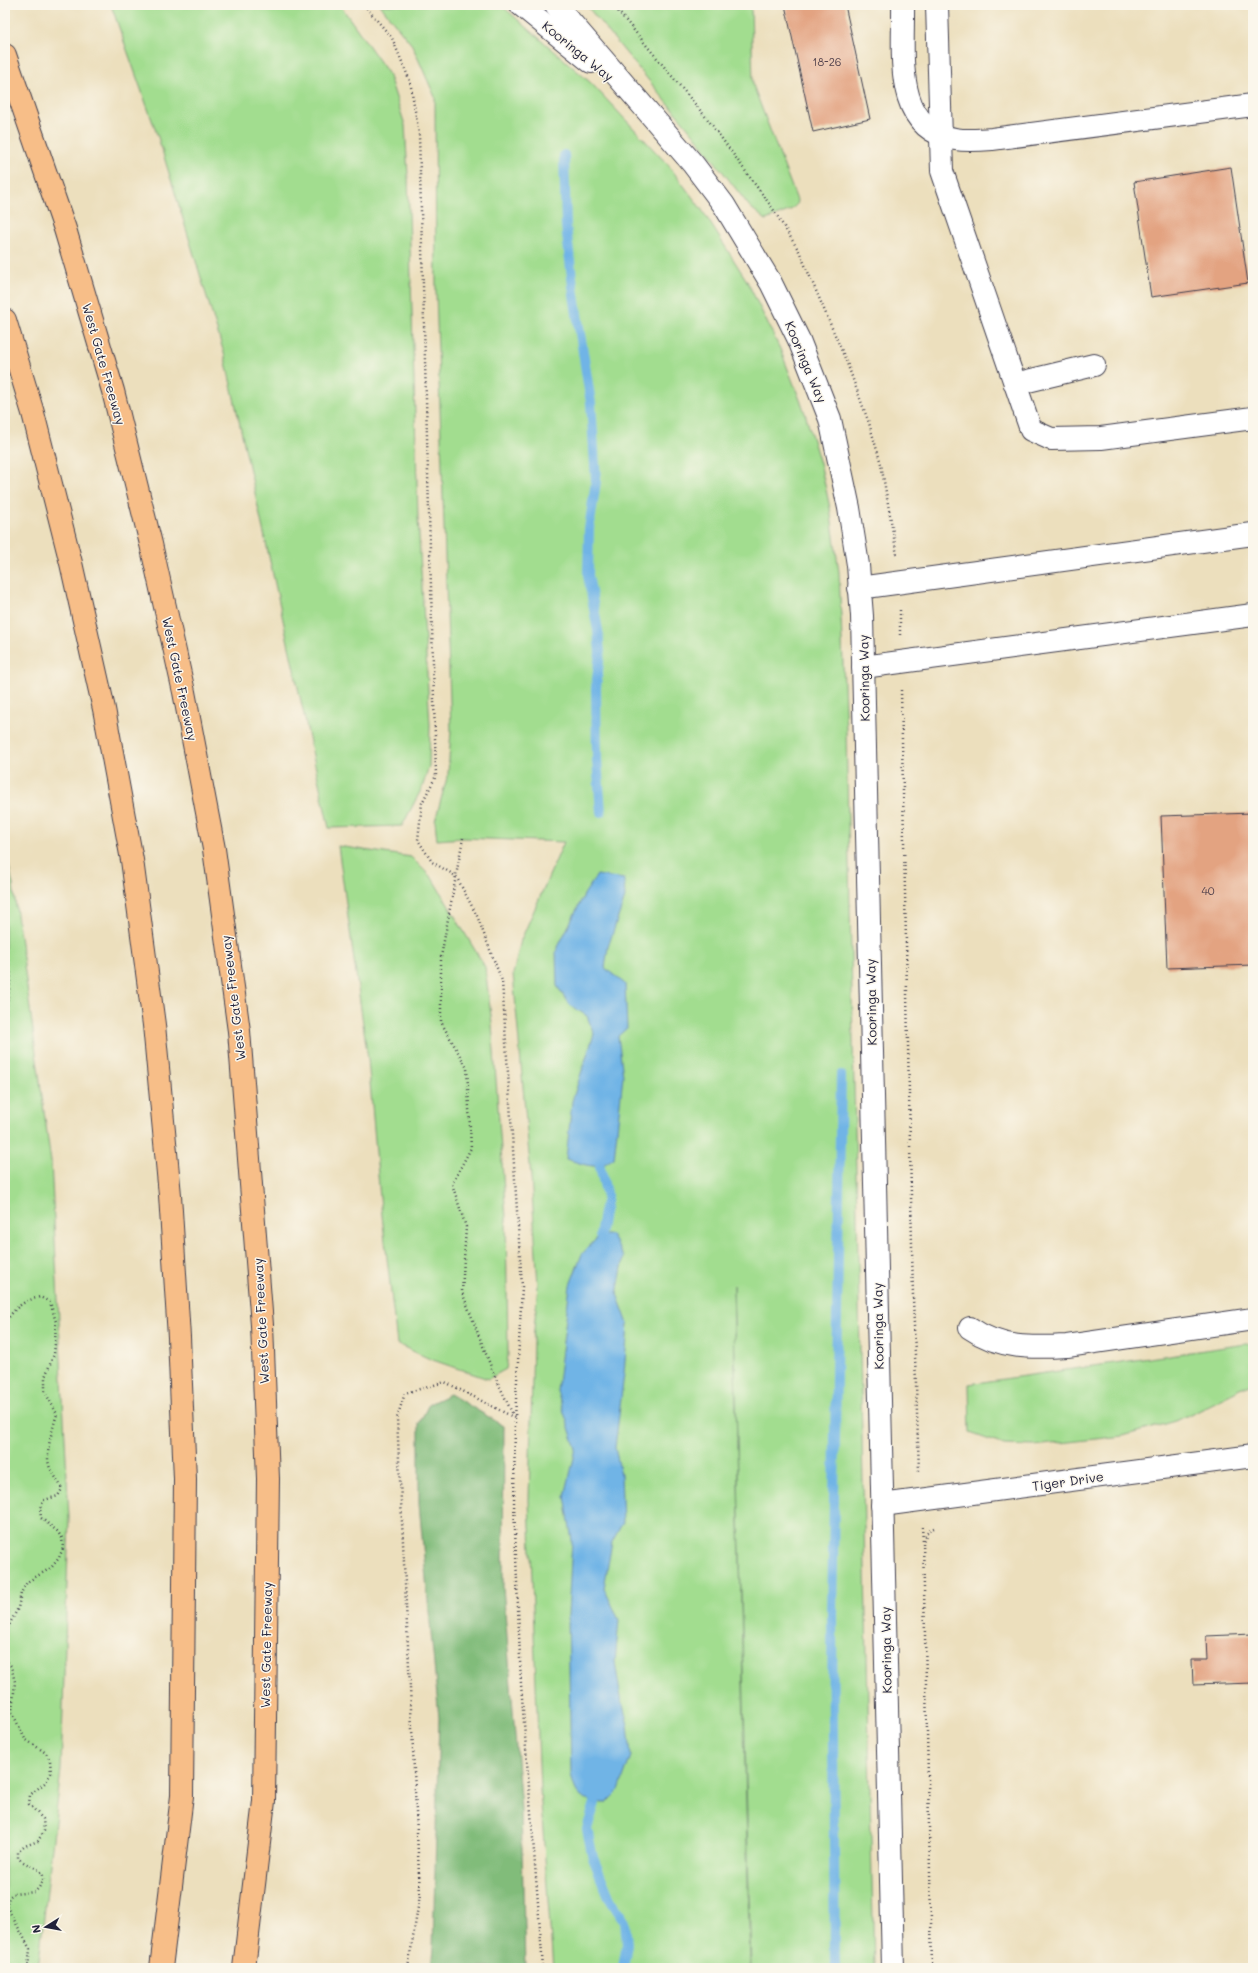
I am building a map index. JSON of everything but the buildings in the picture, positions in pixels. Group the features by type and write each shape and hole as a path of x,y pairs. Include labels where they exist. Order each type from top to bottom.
{"highway":[{"name":"West Gate Freeway","path":"5,55 65,229 113,391 151,544 184,692 214,849 239,1031 262,1325 268,1478 264,1802 244,1968"},
{"path":"5,320 33,413 71,563 104,709 132,860 157,1048 170,1195 179,1337 185,1479 182,1796 161,1968"}],"street":[{"name":"Kooringa Way","path":"521,5 634,97"},
{"name":"Kooringa Way","path":"556,5 693,164 724,205 771,283 799,340 830,419 849,508 860,588 863,667 893,1968"},
{"path":"902,5 906,94 918,118 926,127 940,135 955,139 992,139 1253,106"},
{"path":"937,5 942,171 1031,430 1051,439 1101,438 1253,418"},
{"path":"1015,384 1094,365"},
{"path":"860,588 1253,534"},
{"path":"863,667 1253,615"},
{"path":"970,1328 997,1343 1039,1347 1067,1346 1253,1319"},
{"name":"Tiger Drive","path":"882,1505 1253,1456"}],"path":[{"path":"364,5 392,38 410,81 419,134 436,776 422,803 418,840 432,862 456,876 477,916 502,981 522,1287 515,1418 514,1504 521,1684 543,1968"},
{"path":"462,838 441,957 441,1022 467,1068 471,1148 452,1184 466,1227 462,1292 493,1372 515,1418"},
{"path":"5,944 11,975 5,1019"},
{"path":"5,1317 9,1317 16,1308 28,1300 40,1297 50,1302 56,1322 54,1354 45,1377 45,1392 57,1414 48,1443 50,1469 58,1478 62,1489 58,1496 44,1500 40,1508 41,1518 57,1531 62,1538 63,1548 59,1558 51,1568 27,1582 21,1593 18,1608 5,1633"},
{"path":"408,1968 420,1895 397,1418 404,1392 445,1382 515,1418"},
{"path":"932,1968 922,1541 929,1530 935,1527"},
{"path":"5,1659 11,1666 15,1682 12,1712 25,1739 46,1753 50,1760 51,1773 46,1782 30,1795 29,1804 43,1819 44,1830 38,1841 25,1846 18,1852 18,1858 22,1862 32,1865 39,1870 43,1879 41,1886 35,1892 13,1894 9,1897 7,1907 30,1949 28,1968"}],"green space":[{"path":"111,5 340,5 388,73 405,125 408,176 418,518 430,725 429,766 422,788 402,826 329,828 224,353 158,137"},
{"path":"380,5 501,5 591,83 669,166 702,210 747,281 780,349 804,410 821,467 830,508 839,572 846,731 874,1968 751,1968 733,1285 750,1968 553,1968 540,1790 529,1500 533,1341 538,1285 531,1177 513,974 521,940 564,842 463,838 437,840 435,821 448,774 451,730 436,292 435,97 412,45"},
{"path":"586,5 751,5 753,85 798,203 791,210 766,220 750,207 695,136"},
{"path":"338,846 411,857 432,878 485,967 492,1024 506,1218 508,1355 506,1369 488,1379 430,1359 397,1344 380,1198 368,1059"},
{"path":"5,848 13,885 51,1162 69,1518 61,1770 38,1968 5,1968"},
{"path":"1253,1343 1253,1383 1176,1421 1123,1436 1034,1446 1004,1445 970,1433 969,1384"},
{"path":"450,1394 504,1426 503,1587 521,1809 525,1968 431,1968 433,1949 439,1718 419,1504 419,1424 429,1404"}],"water":[{"path":"597,875 624,879 625,897 608,947 605,968 625,984 627,1028 618,1036 623,1076 614,1158 600,1167 586,1165 566,1159 572,1101 594,1034 587,1016 570,1005 557,986 556,951 585,893"},
{"path":"600,1235 611,1235 624,1257 617,1294 628,1324 624,1374 615,1448 621,1474 623,1522 612,1542 604,1588 619,1620 615,1662 620,1693 628,1725 631,1756 619,1790 606,1803 591,1801 581,1797 575,1788 571,1773 568,1615 572,1541 565,1496 576,1449 557,1391 570,1285 582,1254"}],"waterway":[{"path":"564,155 566,226 574,295 591,403 596,481 589,529 588,575 598,631 600,653 596,688 597,760 601,812"},
{"path":"835,1968 832,1617 841,1075"},
{"path":"600,1167 607,1196 600,1235"},
{"path":"595,1803 587,1829 593,1858 610,1899 625,1922 627,1944 623,1968"}]}
